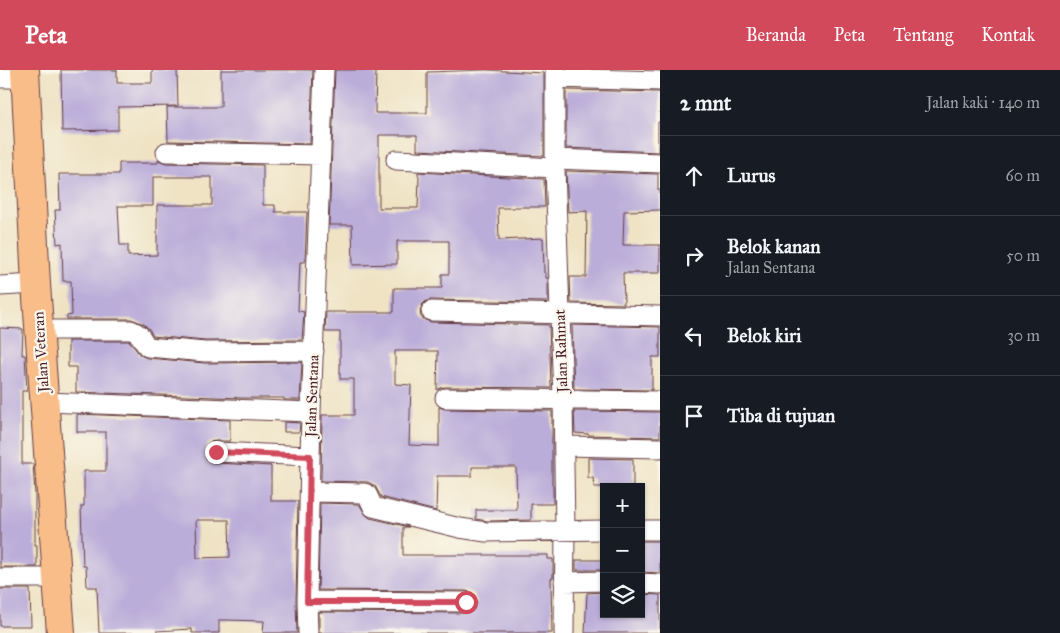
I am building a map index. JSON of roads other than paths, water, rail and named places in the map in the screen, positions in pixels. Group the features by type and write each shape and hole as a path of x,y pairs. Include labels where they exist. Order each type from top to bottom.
{"main road":[{"name":"Jalan Veteran","path":"17,76 40,330 60,633"}],"street":[{"name":"Jalan Sentana","path":"308,633 311,412 324,70"},
{"path":"556,74 660,81"},
{"name":"Jalan Rahmat","path":"556,74 555,164 564,399 564,633"},
{"path":"166,152 320,155"},
{"path":"396,160 555,164 660,163"},
{"path":"0,286 36,284"},
{"path":"431,311 660,316"},
{"path":"40,330 132,330 140,334 145,345 148,347 205,352 314,351"},
{"path":"445,398 660,401"},
{"path":"44,402 311,412"},
{"path":"564,446 660,448"},
{"path":"216,452 310,456"},
{"path":"310,492 364,493 367,494 372,507 460,528 486,532 600,530"},
{"path":"645,530 660,530"},
{"path":"0,578 56,578"},
{"path":"564,582 600,582"},
{"path":"645,583 660,584"},
{"path":"307,602 466,602"}]}
